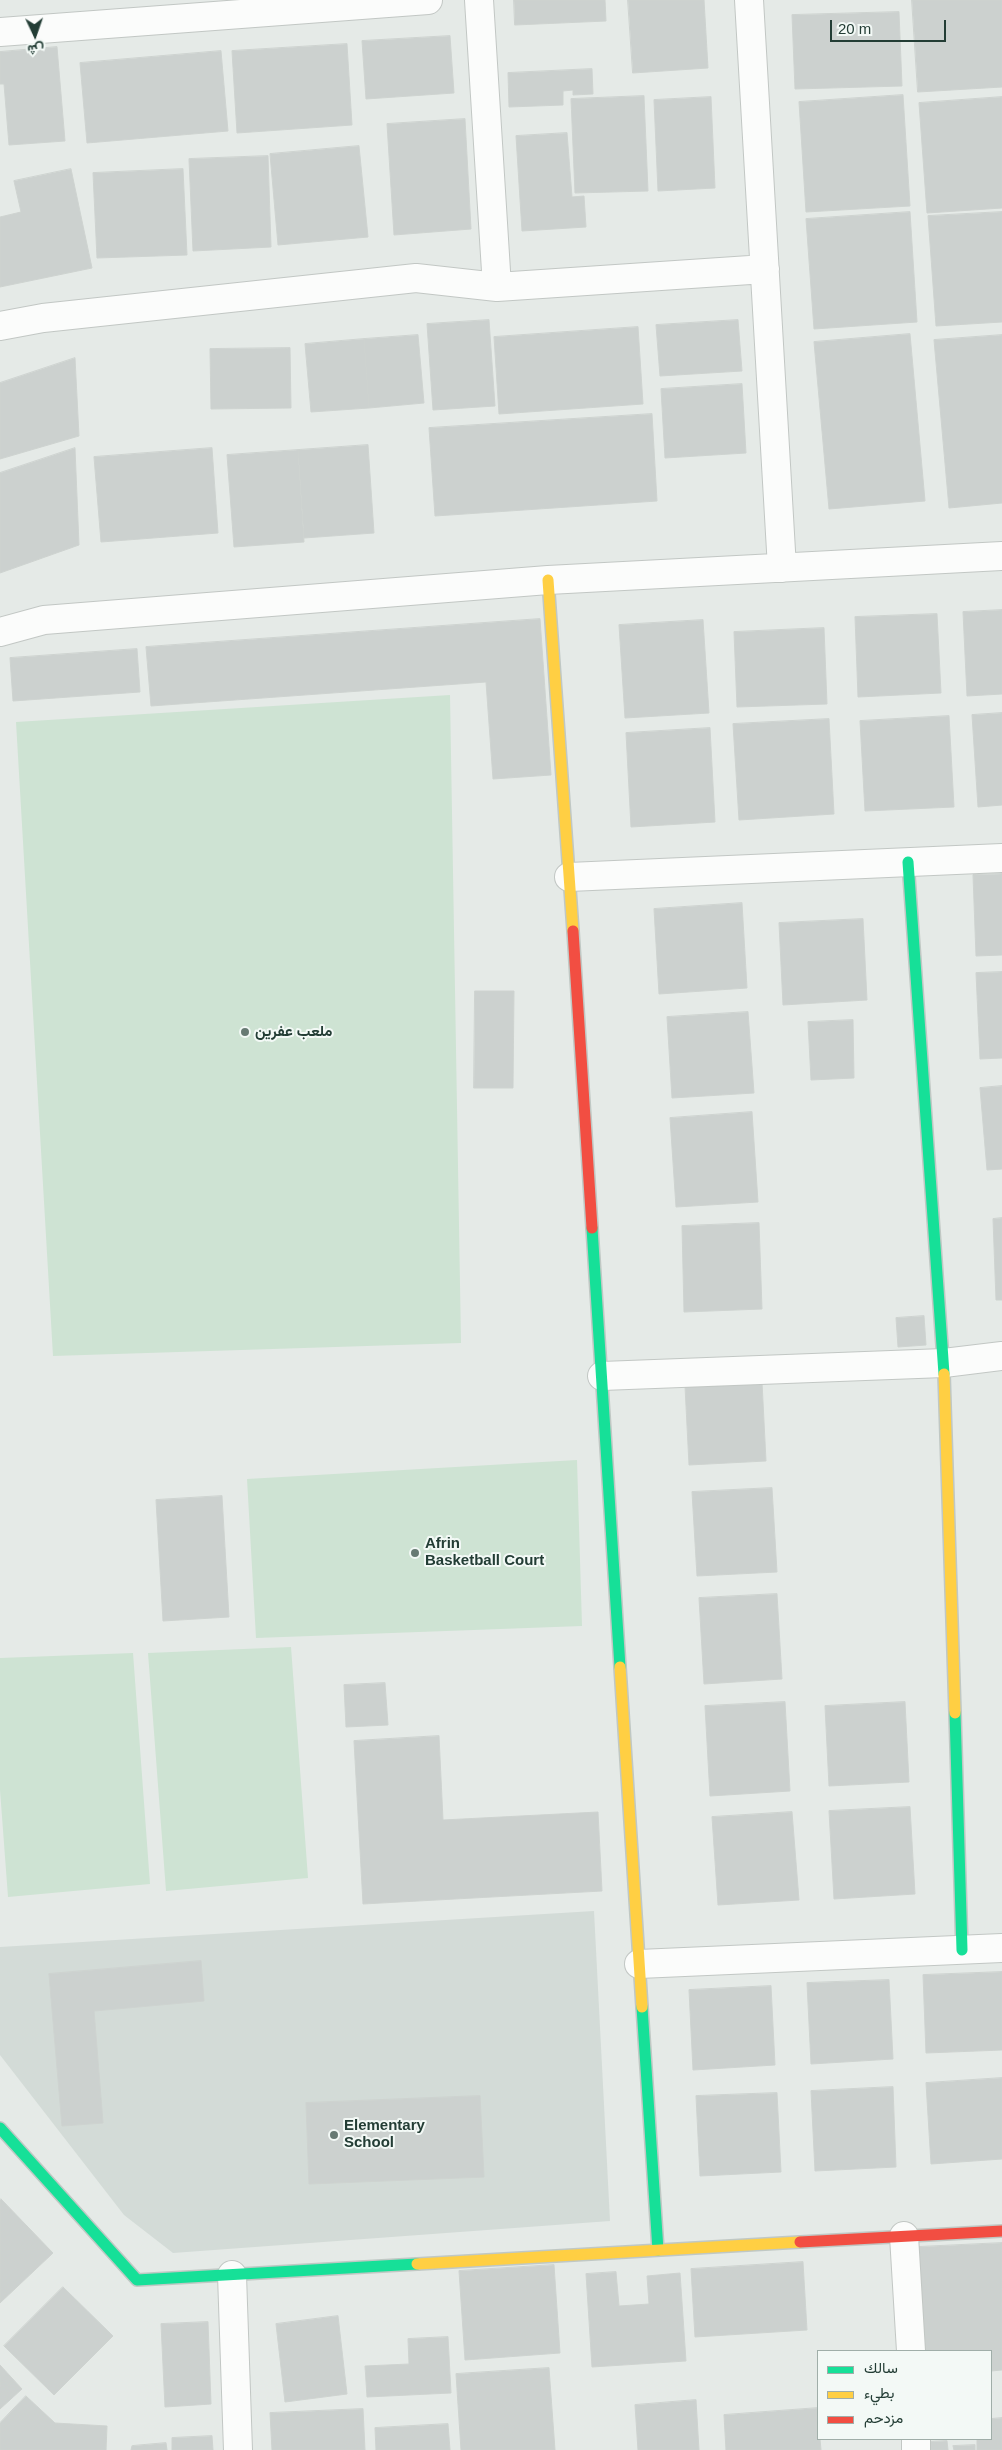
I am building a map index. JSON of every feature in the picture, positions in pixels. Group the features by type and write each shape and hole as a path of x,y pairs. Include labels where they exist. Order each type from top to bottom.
{"street":[{"path":"0,32 428,0"},
{"path":"479,0 498,287"},
{"path":"749,0 782,568"},
{"path":"0,326 43,318 416,278 498,287 765,269"},
{"path":"0,632 44,620 548,580 1002,556"},
{"path":"548,580 552,613 658,2250"},
{"path":"569,877 1002,858"},
{"path":"908,862 944,1363 962,1950"},
{"path":"602,1376 944,1363 1002,1356"},
{"path":"639,1964 1002,1948"},
{"path":"0,2128 137,2280 1002,2231"},
{"path":"904,2236 911,2350"},
{"path":"232,2275 238,2450"}],"shaded area":[{"name":"Elementary School","path":"594,1911 610,2221 173,2253 124,2215 0,2055 0,1947"}],"green space":[{"name":"ملعب عفرين","path":"450,695 461,1343 53,1356 16,722"},
{"name":"Afrin Basketball Court","path":"577,1460 582,1626 256,1638 247,1479"},
{"path":"291,1647 308,1878 166,1891 148,1653"},
{"path":"133,1653 150,1884 8,1897 0,1790 0,1658"}],"building":[{"path":"514,0 605,0 606,21 515,25"},
{"path":"628,0 704,0 708,68 633,73"},
{"path":"912,0 1002,0 1002,87 918,92"},
{"path":"899,12 902,86 795,89 792,15"},
{"path":"450,36 454,93 366,99 362,41"},
{"path":"347,44 352,125 237,133 232,51"},
{"path":"57,47 65,141 9,145 4,84 0,84 0,52"},
{"path":"221,51 228,131 87,143 80,63"},
{"path":"592,69 593,94 573,95 573,90 563,91 563,105 509,107 508,73"},
{"path":"903,95 910,206 806,212 799,102"},
{"path":"644,96 648,191 575,193 571,99"},
{"path":"711,97 715,188 658,191 654,100"},
{"path":"1002,97 1002,208 927,213 919,103"},
{"path":"465,119 471,229 394,235 387,124"},
{"path":"567,133 572,197 584,196 586,227 522,231 516,136"},
{"path":"359,146 368,237 278,245 270,154"},
{"path":"268,156 271,247 193,251 189,159"},
{"path":"71,169 92,268 0,287 0,217 21,212 14,181"},
{"path":"183,169 187,255 97,258 93,173"},
{"path":"910,212 917,322 814,329 806,219"},
{"path":"1002,212 1002,322 936,326 928,216"},
{"path":"489,320 495,406 433,410 427,324"},
{"path":"738,320 742,371 660,376 656,325"},
{"path":"638,327 643,404 499,414 494,337"},
{"path":"910,334 925,501 829,509 814,342"},
{"path":"418,335 424,403 369,408 364,339"},
{"path":"1002,335 1002,503 949,508 934,340"},
{"path":"364,339 369,408 311,412 305,344"},
{"path":"290,348 291,408 211,409 210,349"},
{"path":"75,358 79,436 0,459 0,383"},
{"path":"742,384 746,453 665,458 661,389"},
{"path":"652,414 657,501 435,516 429,428"},
{"path":"368,445 374,533 304,538 298,450"},
{"path":"75,448 79,545 0,573 0,473"},
{"path":"212,448 218,533 101,542 94,457"},
{"path":"298,450 304,542 234,547 227,455"},
{"path":"1002,610 1002,694 967,696 963,612"},
{"path":"937,614 941,693 858,697 855,617"},
{"path":"540,619 551,775 493,779 486,682 151,706 146,647"},
{"path":"703,620 709,713 625,718 619,625"},
{"path":"824,628 827,704 737,707 734,632"},
{"path":"137,649 140,692 13,701 10,658"},
{"path":"1002,713 1002,805 978,807 972,715"},
{"path":"949,716 954,807 865,811 860,721"},
{"path":"829,719 834,814 739,820 733,724"},
{"path":"710,728 715,822 631,827 626,733"},
{"path":"1002,874 1002,955 976,956 973,875"},
{"path":"742,903 747,988 659,994 654,909"},
{"path":"863,919 867,1000 783,1005 779,923"},
{"path":"1002,972 1002,1058 980,1059 976,973"},
{"path":"475,991 514,991 513,1088 474,1088"},
{"path":"748,1012 754,1093 672,1098 667,1017"},
{"path":"853,1020 854,1078 811,1080 808,1022"},
{"path":"1002,1086 1002,1169 987,1170 980,1088"},
{"path":"752,1112 758,1202 676,1207 670,1118"},
{"path":"1002,1218 1002,1300 996,1300 993,1219"},
{"path":"759,1223 762,1309 684,1312 682,1226"},
{"path":"924,1316 926,1345 898,1347 896,1318"},
{"path":"762,1382 766,1461 689,1465 685,1386"},
{"path":"772,1488 777,1572 697,1576 692,1492"},
{"path":"222,1496 229,1617 163,1621 156,1500"},
{"path":"777,1594 782,1679 704,1684 699,1598"},
{"path":"385,1683 388,1725 346,1727 344,1685"},
{"path":"785,1702 790,1791 710,1796 705,1706"},
{"path":"905,1702 909,1782 829,1786 825,1706"},
{"path":"439,1736 443,1820 598,1812 602,1891 363,1904 354,1741"},
{"path":"910,1807 915,1894 834,1899 829,1811"},
{"path":"792,1812 799,1900 718,1905 712,1817"},
{"path":"201,1961 204,2001 94,2011 103,2123 62,2126 49,1974"},
{"path":"1002,1972 1002,2050 926,2053 923,1975"},
{"path":"889,1980 893,2059 811,2064 807,1983"},
{"path":"771,1986 775,2065 693,2070 689,1990"},
{"path":"1002,2078 1002,2159 931,2164 926,2083"},
{"path":"893,2087 896,2167 815,2171 811,2091"},
{"path":"777,2093 781,2172 700,2176 696,2096"},
{"path":"480,2096 484,2177 309,2184 306,2103"},
{"path":"0,2200 53,2253 0,2303"},
{"path":"1002,2243 1002,2370 992,2371 992,2350 923,2350 918,2247"},
{"path":"803,2262 807,2330 695,2337 691,2269"},
{"path":"554,2265 560,2353 465,2360 459,2271"},
{"path":"616,2272 619,2306 649,2304 647,2276 680,2273 686,2361 592,2367 586,2274"},
{"path":"63,2287 113,2336 54,2395 4,2346"},
{"path":"338,2316 347,2394 285,2402 276,2324"},
{"path":"208,2322 211,2404 165,2407 161,2324"},
{"path":"448,2337 451,2393 367,2397 365,2366 409,2364 408,2339"},
{"path":"0,2365 22,2389 0,2409"},
{"path":"549,2368 555,2450 461,2450 456,2374"},
{"path":"26,2396 55,2423 107,2426 106,2450 0,2450 0,2423"},
{"path":"696,2400 699,2450 638,2450 635,2405"},
{"path":"817,2408 817,2440 820,2440 821,2450 726,2450 724,2415"},
{"path":"363,2409 365,2450 272,2450 270,2413"},
{"path":"1002,2418 1002,2450 977,2450 977,2440 992,2440 992,2419"},
{"path":"448,2424 450,2450 376,2450 375,2428"},
{"path":"212,2436 213,2450 172,2450 172,2438"},
{"path":"947,2441 948,2450 928,2450 927,2442"},
{"path":"166,2443 167,2450 131,2450 132,2446"},
{"path":"975,2445 975,2450 954,2450 953,2446"}],"traffic: fast":[{"path":"908,862 944,1374"},
{"path":"592,1228 620,1667"},
{"path":"955,1713 962,1950"},
{"path":"642,2007 658,2250"},
{"path":"0,2128 137,2280 417,2264"}],"traffic: slow":[{"path":"548,580 573,931"},
{"path":"944,1374 955,1713"},
{"path":"620,1667 642,2007"},
{"path":"417,2264 800,2242"}],"traffic: jam":[{"path":"573,931 592,1228"},
{"path":"800,2242 1002,2231"}],"place":[{"name":"ملعب عفرين","path":"245,1032"},
{"name":"Afrin Basketball Court","path":"415,1553"},
{"name":"Elementary School","path":"334,2135"}]}
